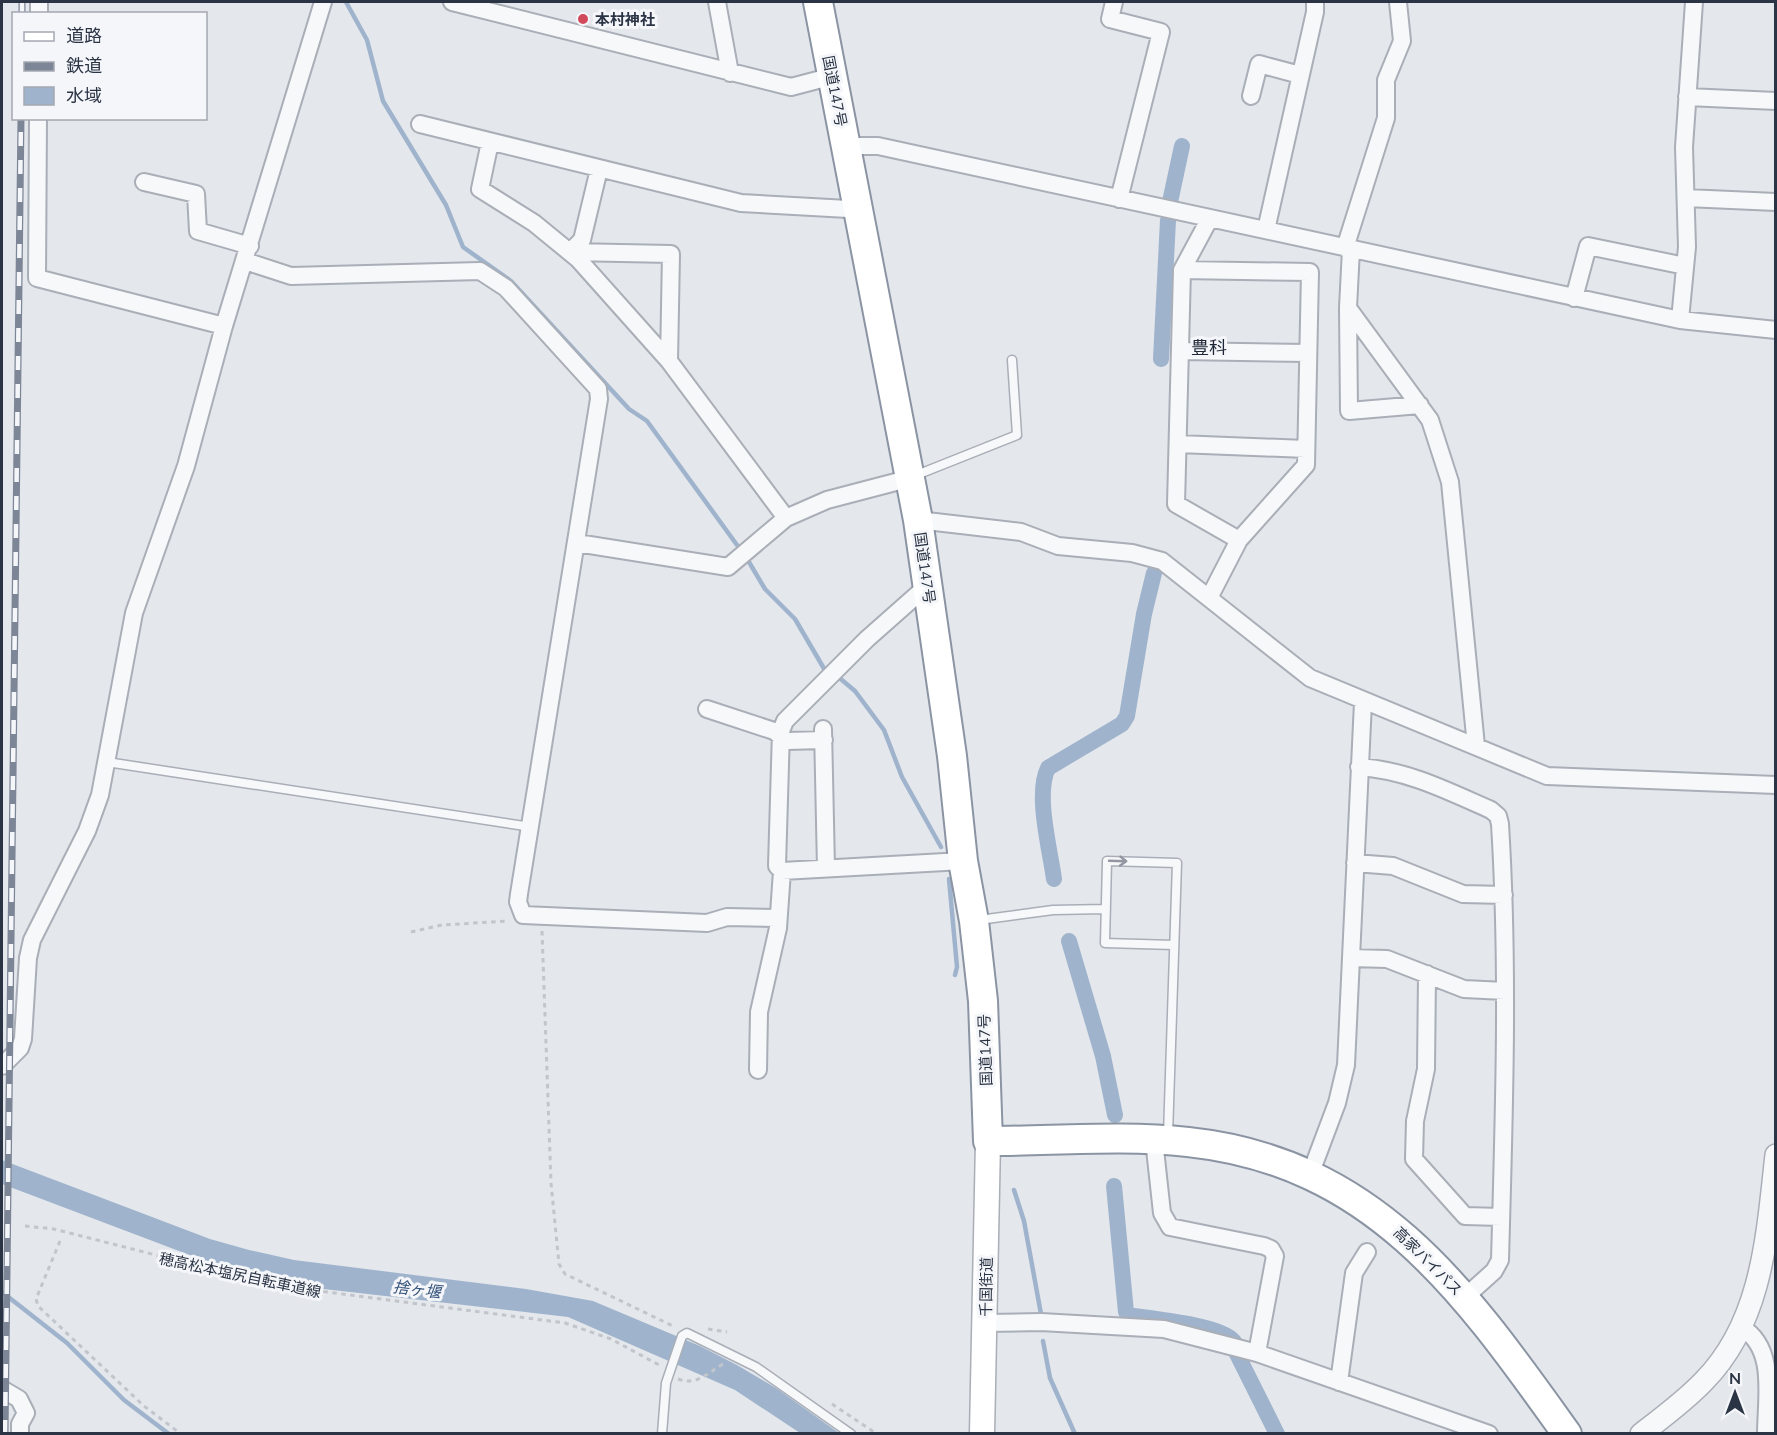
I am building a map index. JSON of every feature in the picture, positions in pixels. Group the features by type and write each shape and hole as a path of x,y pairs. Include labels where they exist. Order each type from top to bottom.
{"highway":[{"name":"国道147号","path":"818,2 918,520 963,861 974,921 983,1001 988,1141"},
{"name":"高家バイパス","path":"988,1141 1161,1140 1246,1153 1310,1175 1362,1204 1399,1230 1464,1298 1567,1434"}],"main road":[{"name":"千国街道","path":"982,1434 988,1141"}],"street":[{"path":"2,1066 20,1048 23,1039 28,958 32,939 87,831 100,795 134,613 186,466 224,326 248,253 319,2"},
{"path":"452,2 791,87 832,76"},
{"path":"717,2 730,73"},
{"path":"1114,2 1110,19 1161,32 1119,199"},
{"path":"1266,230 1315,12 1314,2"},
{"path":"1398,2 1402,41 1386,80 1386,118 1348,248 1349,411 1420,405"},
{"path":"1680,320 1685,266 1684,147 1694,2"},
{"path":"1251,96 1258,64 1300,75"},
{"path":"1688,97 1776,101"},
{"path":"38,120 37,278 224,326"},
{"path":"420,124 741,203 848,209 858,205"},
{"path":"490,142 480,189 534,223 570,252 669,361 786,518"},
{"path":"846,146 878,146 1680,320 1776,330"},
{"path":"570,252 582,240 599,169"},
{"path":"144,182 196,194 198,231 248,253 291,276 474,270 486,274 500,282 598,389 599,399 577,543 518,902 523,915 706,923 727,917 778,918"},
{"path":"1686,198 1776,202"},
{"path":"1210,218 1182,270 1176,504 1239,540"},
{"path":"1574,298 1588,246 1685,266"},
{"path":"570,252 671,254 669,361"},
{"path":"1182,270 1310,272 1306,465 1239,540 1209,598"},
{"path":"1348,308 1430,420 1450,482 1476,746"},
{"path":"1180,351 1308,353"},
{"path":"1178,444 1306,448"},
{"path":"577,543 728,567 786,518 827,500 911,478"},
{"path":"918,520 1021,532 1058,546 1148,556 1162,561 1310,678 1363,702 1547,776 1776,784"},
{"path":"928,591 919,593 910,601 804,699 784,721 777,866 782,871 963,861"},
{"path":"1310,1175 1337,1103 1346,1065 1363,702"},
{"path":"706,709 774,731 787,741 824,735 826,868"},
{"path":"1359,767 1388,769 1411,776 1491,810 1498,816 1500,824 1504,895 1500,1260 1494,1271 1464,1298"},
{"path":"1355,863 1394,866 1463,894 1504,895"},
{"path":"758,1070 759,1012 776,940 782,871"},
{"path":"1350,958 1387,959 1464,989 1504,991"},
{"path":"1427,974 1425,1069 1415,1121 1414,1160 1465,1216 1501,1217"},
{"path":"1161,1140 1162,1213 1170,1227 1264,1246 1271,1249 1275,1256 1257,1353"},
{"path":"1641,1434 1705,1380 1741,1327 1761,1270 1776,1155"},
{"path":"1339,1382 1354,1273 1367,1252"},
{"path":"985,1323 1041,1322 1164,1329 1257,1353 1489,1434"},
{"path":"1741,1327 1752,1334 1766,1358 1766,1434"},
{"path":"2,1389 20,1398 26,1413 20,1424 20,1434"}],"lane":[{"path":"911,478 1017,435 1012,360"},
{"path":"107,762 531,827"},
{"path":"1161,1140 1174,945 1176,863 1107,861 1105,943 1174,945"},
{"path":"974,921 1053,910 1106,909"},
{"path":"662,1434 667,1367 684,1335 756,1367 851,1434"}],"path":[{"path":"411,932 442,925 500,923 523,915"},
{"path":"542,916 551,1183 559,1264 566,1274 684,1335"},
{"name":"穂高松本塩尻自転車道線","path":"25,1226 54,1229 273,1285 565,1323 637,1350 667,1367"},
{"path":"60,1240 36,1299 38,1306 144,1406 181,1434"},
{"path":"675,1377 686,1382 701,1378 729,1359"}],"water":[{"name":"捨ヶ堰","path":"2,1160 210,1239 249,1250 294,1260 526,1289 593,1301 700,1346 737,1365 776,1388 839,1433 800,1433 735,1390 568,1317 324,1289 275,1281 224,1268 2,1184"}],"waterway":[{"path":"346,2 367,40 383,101 446,205 463,247 511,281 629,409 647,421 737,545"},
{"path":"1170,202 1182,146"},
{"path":"1161,359 1168,220"},
{"path":"749,562 765,589 795,619 826,672"},
{"path":"1054,879 1043,807 1044,779 1048,768 1122,724 1127,716 1144,614 1154,573"},
{"path":"836,675 855,691 884,730 902,777 941,847"},
{"path":"949,879 957,967 955,975"},
{"path":"1069,941 1103,1056 1115,1115"},
{"path":"1114,1186 1126,1312 1129,1315 1203,1327 1229,1337 1235,1343"},
{"path":"1014,1190 1024,1221 1041,1314"},
{"path":"2,1292 67,1343 124,1400 169,1434"},
{"path":"1043,1341 1050,1378 1075,1434"},
{"path":"1237,1354 1277,1434"}],"railway":[{"path":"22,2 22,12"},
{"path":"5,1434 21,120"}],"place":[{"name":"本村神社","path":"583,19"}],"district":[{"name":"豊科","path":"1209,347"}]}
